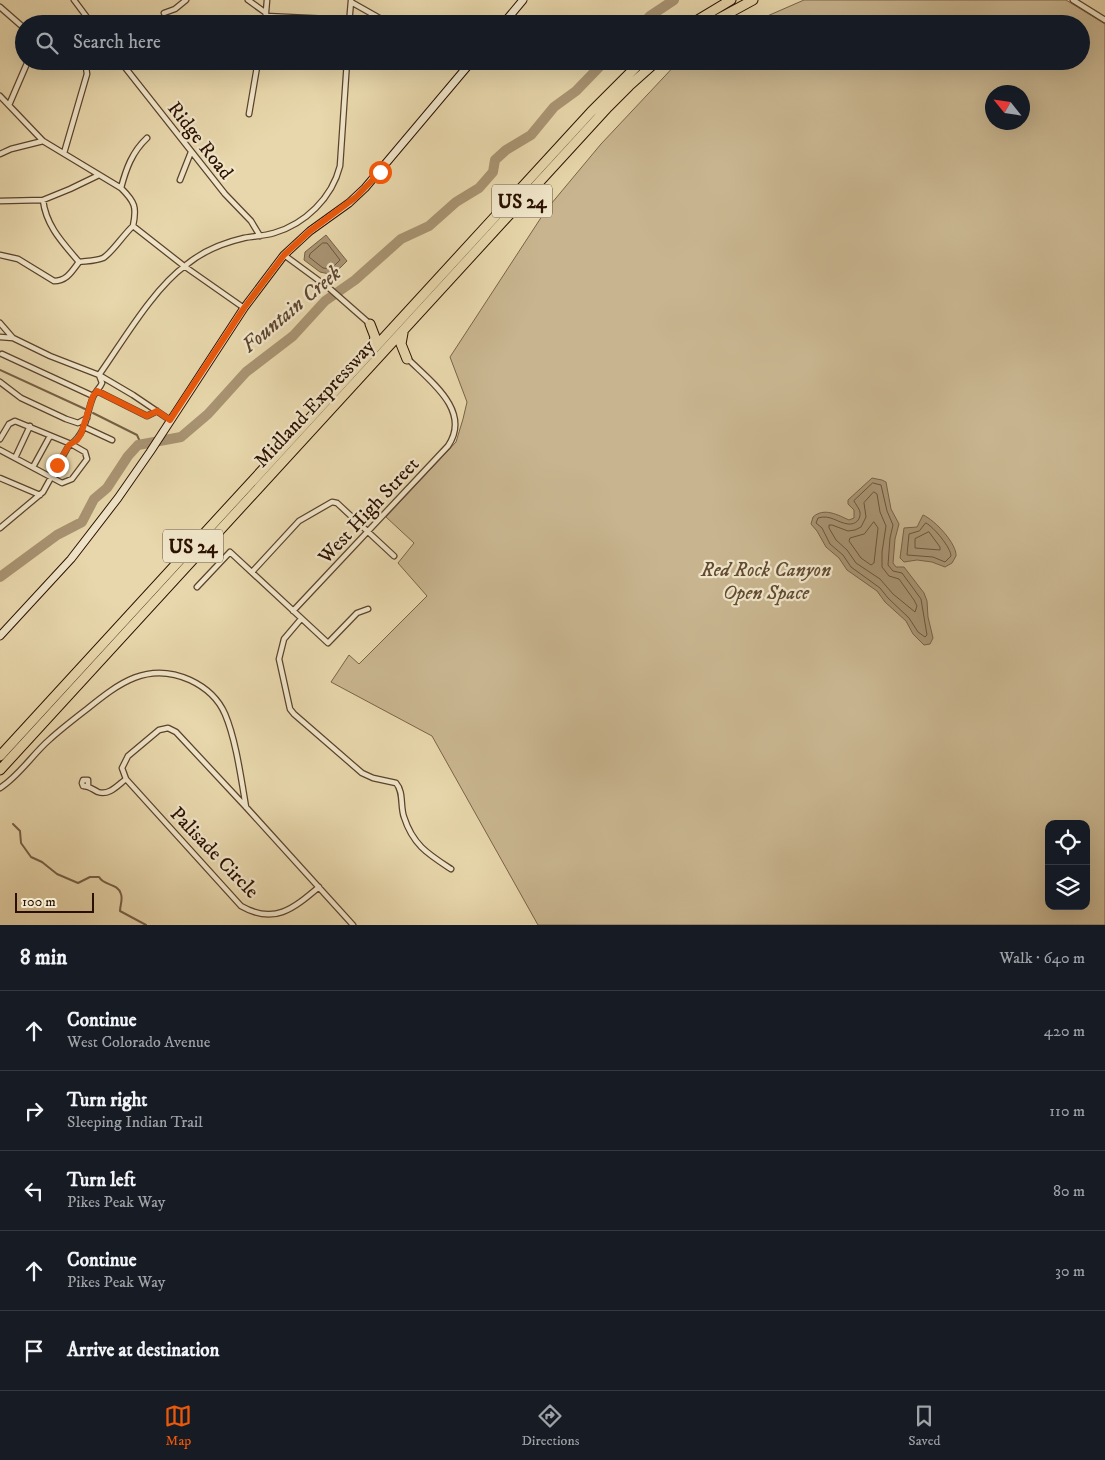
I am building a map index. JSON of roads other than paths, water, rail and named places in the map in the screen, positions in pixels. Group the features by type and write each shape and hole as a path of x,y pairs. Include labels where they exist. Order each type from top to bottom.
{"highway":[{"path":"706,15 731,0"},
{"path":"726,15 753,0"},
{"name":"Midland Expressway","path":"0,756 591,112 633,70"},
{"name":"Midland Expressway","path":"0,770 614,102 648,70"},
{"path":"370,324 386,335 376,360"},
{"path":"370,324 375,337 372,352"},
{"path":"396,324 389,346 400,356 407,359"},
{"path":"404,330 401,344 407,359"}],"main road":[{"path":"510,15 523,0"},
{"path":"0,636 60,572 92,533 150,452 244,308 284,255 310,231 361,193 465,70"}],"street":[{"path":"74,0 85,15"},
{"path":"164,13 175,9 186,0"},
{"path":"248,0 266,14 276,15"},
{"path":"266,14 267,0"},
{"path":"1073,0 1105,20"},
{"path":"350,15 351,1 375,15"},
{"path":"0,7 15,20"},
{"path":"9,105 24,70"},
{"path":"64,153 86,70"},
{"name":"Ridge Road","path":"127,70 224,194 251,221 260,236"},
{"path":"249,114 256,70"},
{"path":"0,528 46,488 70,444 79,437 84,427 93,396 102,385 100,375 162,287 184,266 213,248 232,241 274,233 298,222 319,204 336,181 342,157 347,70"},
{"path":"0,96 43,141 121,188 136,208 133,226 108,254 102,258 79,262 66,278 54,281 18,259 0,255"},
{"path":"121,188 128,163 147,138"},
{"path":"0,154 11,149 43,141"},
{"path":"180,180 191,152"},
{"path":"0,201 44,200 70,190 99,175"},
{"path":"44,200 44,208 55,234 79,262"},
{"path":"133,226 184,266 244,308"},
{"path":"284,255 329,288 370,324"},
{"path":"0,323 13,338"},
{"path":"0,337 13,338 50,356 100,375 170,420"},
{"path":"2,354 93,396"},
{"name":"West High Street","path":"293,611 448,446 454,436 455,414 446,398 407,359"},
{"path":"0,391 2,383 21,398 66,419 78,423 86,418"},
{"path":"97,391 147,416 159,412"},
{"path":"0,439 7,426 12,422 30,426 70,444 85,452 87,457 72,479 67,482 60,482 0,450"},
{"path":"15,458 30,426"},
{"path":"84,427 112,440"},
{"path":"33,467 50,436"},
{"path":"0,478 40,495"},
{"path":"252,572 293,526 330,502 337,503 394,556"},
{"path":"197,587 230,552 328,643 357,612 368,609"},
{"path":"301,619 284,639 279,659 290,709 362,773 373,778 396,783 400,788 404,817 416,842 423,850 451,869"},
{"path":"0,788 47,742 115,686 138,676 162,673 180,676 194,682 212,694 221,706 231,732 246,807"},
{"path":"88,786 99,792 106,793 126,779 122,768 128,756 155,732 162,728 168,728 179,734 353,925"},
{"name":"Palisade Circle","path":"126,779 236,902 245,909 260,915 279,915 299,904 319,887"}],"water":[{"path":"326,235 347,261 332,276 320,272 304,260 305,252"},
{"path":"872,478 886,482 891,509 899,524 895,539 893,563 896,567 904,567 924,593 933,638 930,644 924,645 913,634 906,621 885,602 877,591 847,570 839,558 826,547 811,524 813,517 826,512 849,520 854,518 854,510 848,504 848,500"},
{"path":"923,515 939,527 953,545 956,556 952,563 945,567 932,562 917,560 904,562 900,558 904,528 917,527"}],"waterway":[{"name":"Fountain Creek","path":"652,15 674,0"},
{"name":"Fountain Creek","path":"0,577 57,535 82,522 94,499 107,488 128,456 138,445 181,437 208,414 246,372 293,336 325,301 355,280 401,239 429,226 456,202 479,188 493,172 495,160 506,150 531,135 554,107 576,91 596,70"},
{"path":"0,370 85,409"},
{"path":"93,413 137,435 141,444"},
{"path":"13,824 20,831 21,843 31,857 42,862 57,874 78,883 90,877 99,877 119,890 122,898 120,911 146,925"}],"park label":[{"name":"Red Rock Canyon Open Space","path":"766,580"}]}
